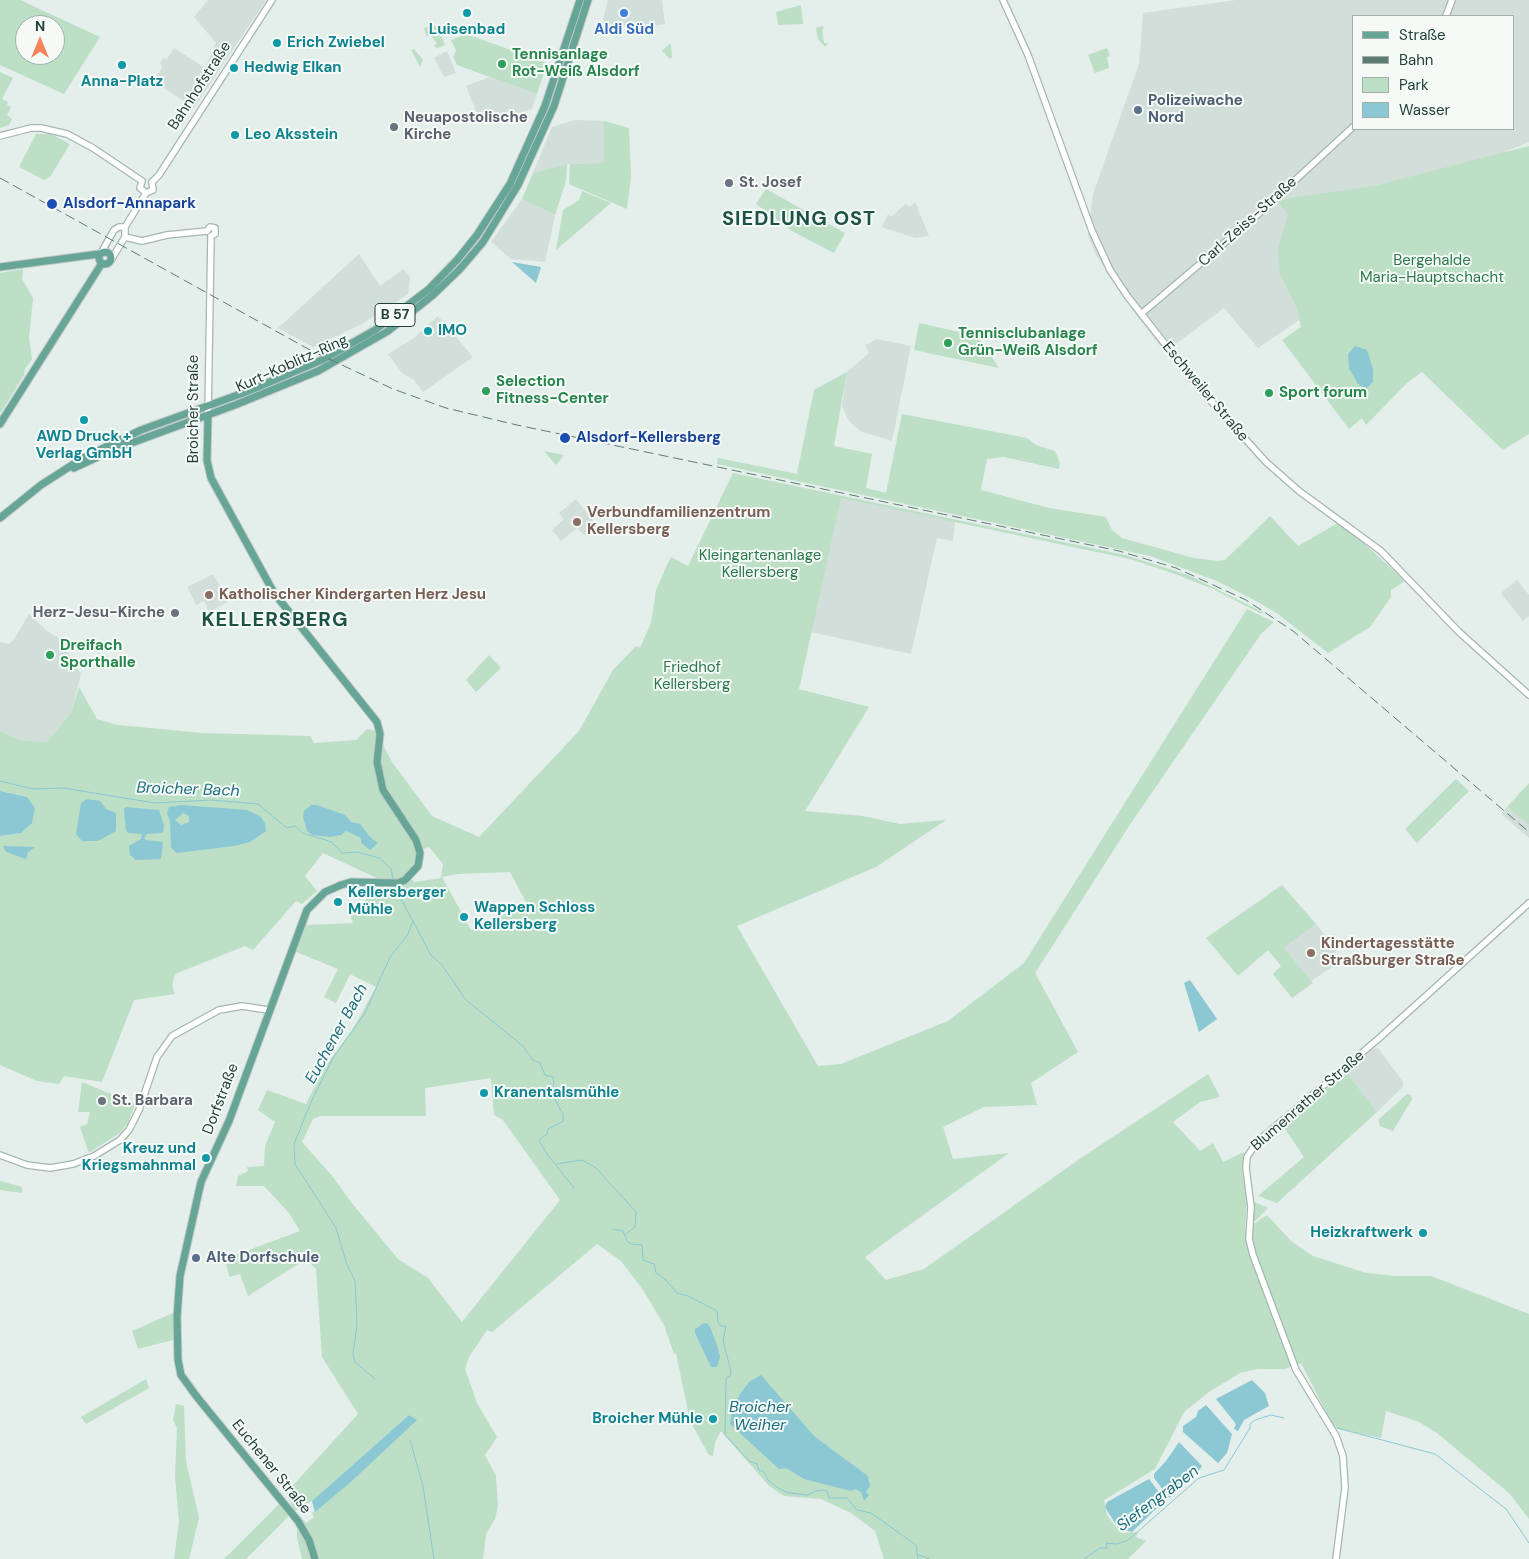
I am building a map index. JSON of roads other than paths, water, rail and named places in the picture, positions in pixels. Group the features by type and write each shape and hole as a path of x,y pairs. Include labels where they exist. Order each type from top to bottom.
{"main road":[{"name":"Kurt-Koblitz-Ring","path":"0,518 83,458 113,442 286,376 346,348 406,307 457,260 495,210 522,159 545,106 580,0"},
{"name":"Kurt-Koblitz-Ring","path":"60,474 115,449 289,384 348,356 388,331 416,310 460,269 505,209 529,163 556,98 588,0"},
{"path":"100,253 99,260 102,263"},
{"path":"0,267 110,253 111,260 107,263 102,263"},
{"path":"0,424 102,263"},
{"name":"Broicher Straße","path":"208,415 208,472 268,584 290,616 374,718 380,729 378,762 383,790 416,840 420,853 415,871 405,880 398,883"},
{"name":"Dorfstraße","path":"197,1397 183,1379 178,1360 177,1303 181,1269 201,1182 229,1121 268,1010 304,916 311,904 324,892 341,884 351,882 398,883"},
{"name":"Euchener Straße","path":"197,1397 298,1521 309,1540 316,1559"}],"street":[{"name":"Eschweiler Straße","path":"1003,0 1028,55 1092,231 1110,270 1141,314 1202,391 1266,462 1299,491 1381,552 1459,632 1529,695"},
{"path":"1446,15 1452,0"},
{"name":"Bahnhofstraße","path":"152,182 159,175 270,2"},
{"path":"0,136 19,130 41,128 67,134 94,148 142,181 146,179 152,182 153,190 146,193 124,227 125,237 111,260"},
{"name":"Carl-Zeiss-Straße","path":"1141,314 1255,217 1352,128"},
{"path":"142,181 140,188 146,193"},
{"path":"100,253 114,230 124,227"},
{"name":"Broicher Straße","path":"125,237 142,241 167,235 208,234 208,415"},
{"name":"Blumenrather Straße","path":"1336,1559 1345,1488 1344,1456 1336,1436 1296,1370 1252,1255 1249,1240 1251,1197 1246,1168 1247,1157 1257,1142 1377,1040 1529,903"},
{"path":"0,1154 27,1165 50,1168 73,1164 94,1156 120,1140 129,1130 139,1110 156,1057 172,1036 219,1010 242,1006 268,1010"}],"water":[{"path":"512,262 541,267 536,283"},
{"path":"1355,346 1367,350 1373,369 1373,382 1366,389 1358,384 1349,368 1348,354"},
{"path":"0,791 27,797 35,808 32,823 21,833 0,836"},
{"path":"87,799 100,801 106,809 116,813 116,831 98,841 82,841 76,834 81,803"},
{"path":"181,805 247,810 260,816 265,823 266,831 250,842 234,846 177,853 171,848 170,821 167,813 169,807","holes":["183,813 189,816 189,822 181,825 175,820"]},
{"path":"311,805 317,805 345,815 351,822 360,824 371,838 378,843 370,850 361,843 361,838 346,831 341,835 330,837 312,835 307,831 303,817 304,811"},
{"path":"126,807 159,810 164,825 163,833 147,834 144,838 146,840 163,842 161,859 136,860 130,855 129,846 141,839 142,834 128,833 126,830 124,809"},
{"path":"3,846 35,847 28,852 26,859 6,852"},
{"path":"1190,980 1217,1019 1199,1032 1184,983"},
{"path":"704,1323 708,1324 711,1329 718,1348 720,1357 717,1367 711,1367 695,1333 695,1329"},
{"name":"Broicher Weiher","path":"761,1375 814,1436 868,1476 870,1486 866,1492 869,1495 864,1501 861,1492 855,1489 851,1491 804,1479 786,1468 779,1469 730,1424 732,1410 740,1394 749,1382"},
{"path":"1252,1380 1265,1393 1269,1406 1244,1420 1238,1431 1234,1429 1236,1424 1216,1399"},
{"path":"1206,1405 1232,1434 1227,1453 1218,1463 1183,1432 1183,1426 1196,1417 1198,1411"},
{"path":"409,1415 417,1420 352,1481 315,1512 312,1501"},
{"path":"1179,1442 1202,1466 1196,1475 1186,1478 1175,1494 1169,1498 1154,1478 1154,1474"},
{"path":"1149,1479 1165,1500 1132,1532 1118,1528 1105,1507 1107,1502"}],"waterway":[{"name":"Broicher Bach","path":"0,781 33,789 63,788 155,803 211,800 258,804 287,828 295,826 302,833 332,842 342,853 357,852 380,858 391,869 393,880"},
{"name":"Broicher Bach","path":"394,886 431,955 442,965 466,1000 523,1046 533,1060 540,1063 545,1075 553,1077 554,1085 549,1089 563,1114 563,1121 548,1129 547,1134 539,1140 547,1154 574,1188"},
{"name":"Euchener Bach","path":"375,1379 355,1362 353,1355 357,1324 355,1281 347,1265 336,1228 295,1164 294,1144 311,1102 333,1058 365,1013 390,957 407,936 413,921"},
{"name":"Broicher Bach","path":"557,1164 582,1160 596,1168 636,1212 635,1227 626,1234"},
{"name":"Broicher Bach","path":"613,1229 623,1231 627,1241 631,1244 642,1245 643,1260 654,1264 656,1273 666,1280 677,1293 688,1296 717,1311 718,1322 721,1326 726,1326 723,1341 731,1371 730,1376 726,1378 725,1435 749,1461 757,1464 759,1470 764,1472 768,1480 778,1488 789,1493 808,1495 815,1491 823,1490 827,1491 829,1498 847,1498 857,1510 871,1513 916,1545 918,1559"},
{"name":"Siefengraben","path":"1084,1559 1100,1548 1107,1548 1106,1543 1116,1544 1127,1541 1199,1478 1224,1470 1250,1428 1250,1424 1255,1420 1271,1415 1284,1418"},
{"name":"Siefengraben","path":"1337,1428 1435,1454 1506,1509 1529,1543"},
{"name":"Euchener Bach","path":"410,1440 423,1486 434,1559"},
{"name":"Siefengraben","path":"919,1555 930,1559"}],"railway":[{"path":"0,178 310,350 393,389 446,408 517,425 1119,551 1176,568 1246,600 1293,631 1529,832"}],"place":[{"name":"Luisenbad","path":"467,13"},
{"name":"Aldi Süd","path":"624,13"},
{"name":"Erich Zwiebel","path":"277,43"},
{"name":"Tennisanlage Rot-Weiß Alsdorf","path":"502,64"},
{"name":"Anna-Platz","path":"122,65"},
{"name":"Hedwig Elkan","path":"234,68"},
{"name":"Polizeiwache Nord","path":"1138,110"},
{"name":"Neuapostolische Kirche","path":"394,127"},
{"name":"Leo Aksstein","path":"235,135"},
{"name":"St. Josef","path":"729,183"},
{"name":"Alsdorf-Annapark","path":"52,204"},
{"name":"IMO","path":"428,331"},
{"name":"Tennisclubanlage Grün-Weiß Alsdorf","path":"948,343"},
{"name":"Selection Fitness-Center","path":"486,391"},
{"name":"Sport forum","path":"1269,393"},
{"name":"AWD Druck + Verlag GmbH","path":"84,420"},
{"name":"Alsdorf-Kellersberg","path":"565,438"},
{"name":"Verbundfamilienzentrum Kellersberg","path":"577,522"},
{"name":"Katholischer Kindergarten Herz Jesu","path":"209,595"},
{"name":"Herz-Jesu-Kirche","path":"175,613"},
{"name":"Dreifach Sporthalle","path":"50,655"},
{"name":"Kellersberger Mühle","path":"338,902"},
{"name":"Wappen Schloss Kellersberg","path":"464,917"},
{"name":"Kindertagesstätte Straßburger Straße","path":"1311,953"},
{"name":"Kranentalsmühle","path":"484,1093"},
{"name":"St. Barbara","path":"102,1101"},
{"name":"Kreuz und Kriegsmahnmal","path":"206,1158"},
{"name":"Heizkraftwerk","path":"1423,1233"},
{"name":"Alte Dorfschule","path":"196,1258"},
{"name":"Broicher Mühle","path":"713,1419"}],"district":[{"name":"SIEDLUNG OST","path":"799,220"},
{"name":"KELLERSBERG","path":"275,621"}],"park label":[{"name":"Bergehalde Maria-Hauptschacht","path":"1432,270"},
{"name":"Kleingartenanlage Kellersberg","path":"760,564"},
{"name":"Friedhof Kellersberg","path":"692,676"}]}
